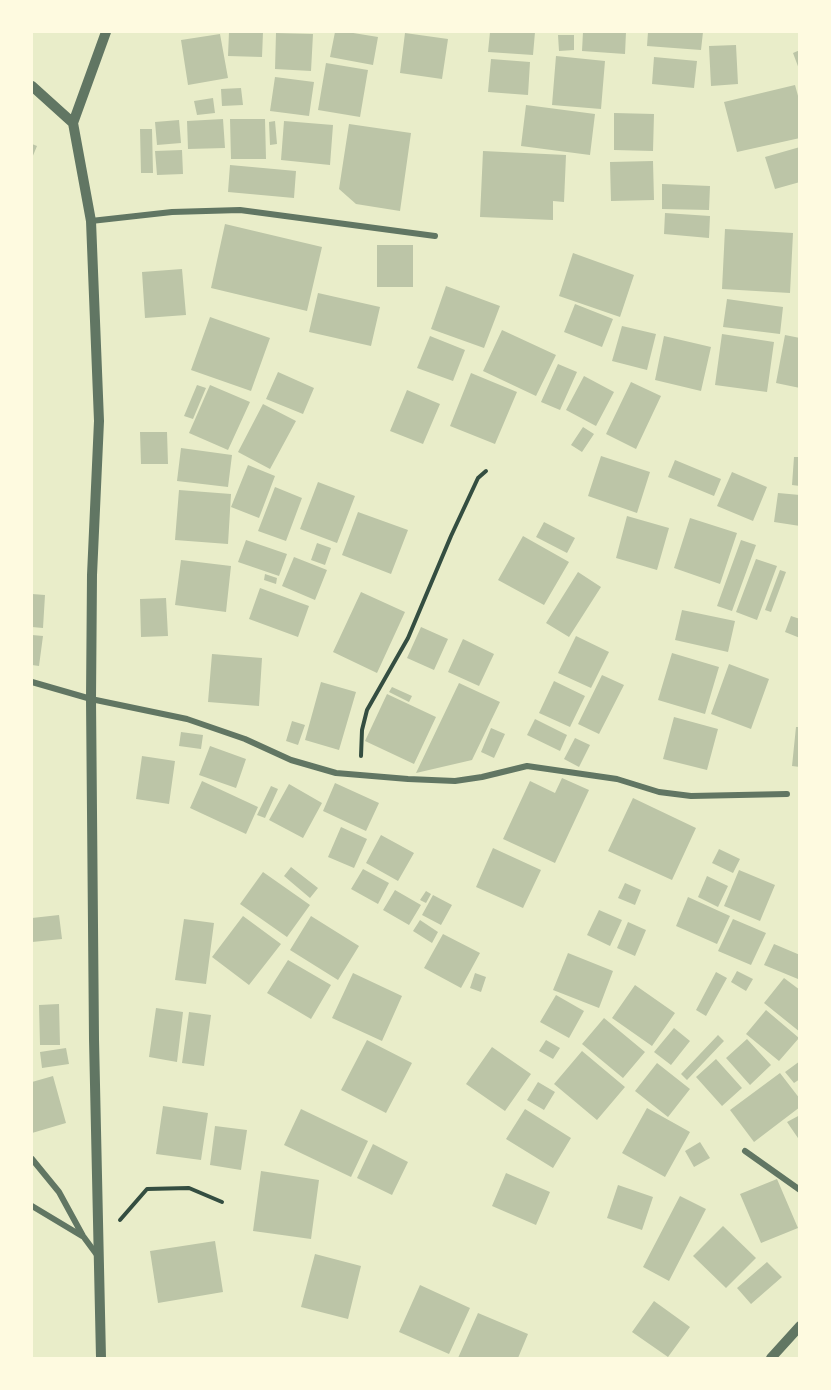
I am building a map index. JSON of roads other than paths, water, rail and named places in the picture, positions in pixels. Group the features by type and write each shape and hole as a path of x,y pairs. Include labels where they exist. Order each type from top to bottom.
{"street":[{"path":"101,1359 94,1027 91,699 92,575 99,422 91,221 74,123 106,32"},
{"path":"32,86 74,123"},
{"path":"91,221 172,212 240,210 435,236"},
{"path":"32,682 91,699 186,719 245,739 291,760 336,773 408,780 454,780 482,777 527,766 617,779 658,792 691,796 787,794"},
{"path":"745,1151 800,1190"},
{"path":"32,1159 59,1192 83,1236 98,1257"},
{"path":"32,1206 83,1236"},
{"path":"771,1359 800,1326"}]}
